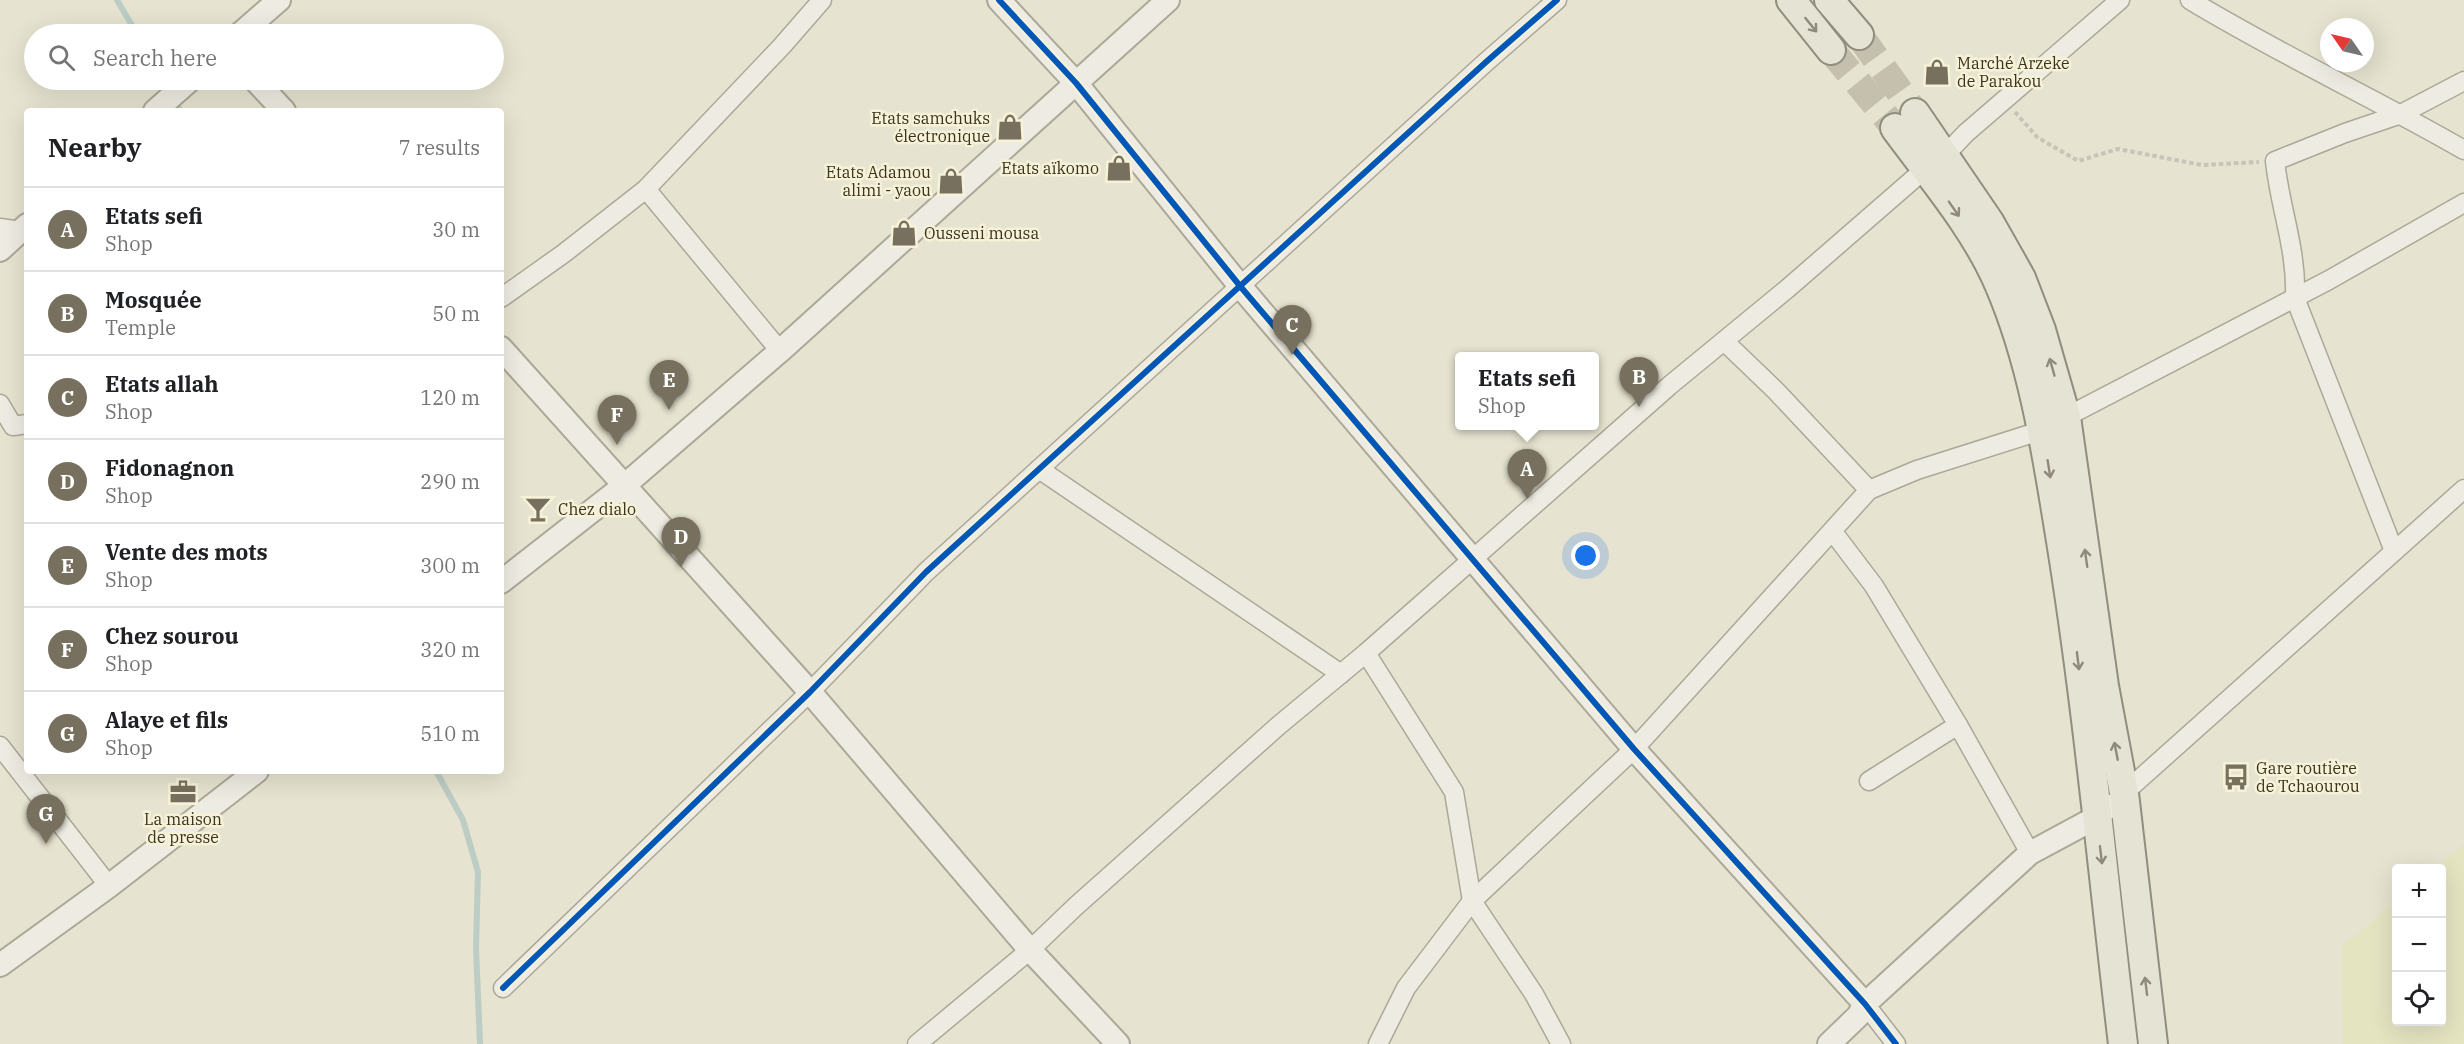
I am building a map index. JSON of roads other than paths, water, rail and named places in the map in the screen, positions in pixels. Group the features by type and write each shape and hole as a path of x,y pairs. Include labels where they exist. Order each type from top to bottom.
{"main road":[{"path":"1791,0 1831,50"},
{"path":"1829,0 1858,34"},
{"path":"1905,120 1935,162 1965,226 1999,283 2054,424 2124,793 2153,1044"},
{"path":"2054,424 2070,600 2123,1044"}],"street":[{"path":"251,24 279,0"},
{"path":"999,0 1076,83 1240,286 1634,749 1865,1004 1896,1044"},
{"path":"504,580 626,486 780,351 1168,0"},
{"path":"503,988 810,692 926,572 1557,0"},
{"path":"917,1044 1030,950 1076,906 1278,726 1366,653 1472,558 1935,162 2120,0"},
{"path":"2190,0 2343,86 2401,114 2464,150"},
{"path":"504,296 564,254 646,189 782,46 818,1"},
{"path":"2394,551 2295,298 2295,262 2278,194 2275,161 2401,114 2464,81"},
{"path":"158,108 179,90"},
{"path":"264,90 281,108"},
{"path":"646,189 780,351"},
{"path":"1378,1044 1406,988 1473,901 1634,749 1869,490 1917,470 2054,424 2295,298 2464,203"},
{"path":"0,250 16,228"},
{"path":"1724,341 1776,391 1869,490"},
{"path":"504,351 810,692 1030,950 1118,1044"},
{"path":"0,404 13,426 24,424"},
{"path":"1039,470 1341,674"},
{"path":"1829,1044 1858,1016 1865,1004 2030,853 2097,817 2464,489"},
{"path":"1833,532 1874,586 1958,725 2030,853"},
{"path":"1366,653 1454,792 1473,901 1534,994 1561,1044"},
{"path":"1869,781 1958,725"},
{"path":"0,746 109,886"},
{"path":"0,965 109,886 253,774"}],"waterway":[{"path":"117,0 131,24"},
{"path":"438,774 463,820 478,872 476,948 480,1044"}],"tunnel":[{"path":"1859,35 1915,113"},
{"path":"1831,50 1895,128"}],"place":[{"name":"Marché Arzeke de Parakou","path":"1937,72"},
{"name":"Etats samchuks électronique","path":"1010,127"},
{"name":"Etats aïkomo","path":"1119,168"},
{"name":"Etats Adamou alimi - yaou","path":"951,181"},
{"name":"Ousseni mousa","path":"904,233"},
{"name":"Etats allah","path":"1292,355"},
{"name":"Mosquée","path":"1639,407"},
{"name":"Vente des mots","path":"669,410"},
{"name":"Chez sourou","path":"617,445"},
{"name":"Etats sefi","path":"1527,499"},
{"name":"Chez dialo","path":"538,509"},
{"name":"Fidonagnon","path":"681,567"},
{"name":"Gare routière de Tchaourou","path":"2236,777"},
{"name":"La maison de presse","path":"183,792"},
{"name":"Alaye et fils","path":"46,844"}]}
